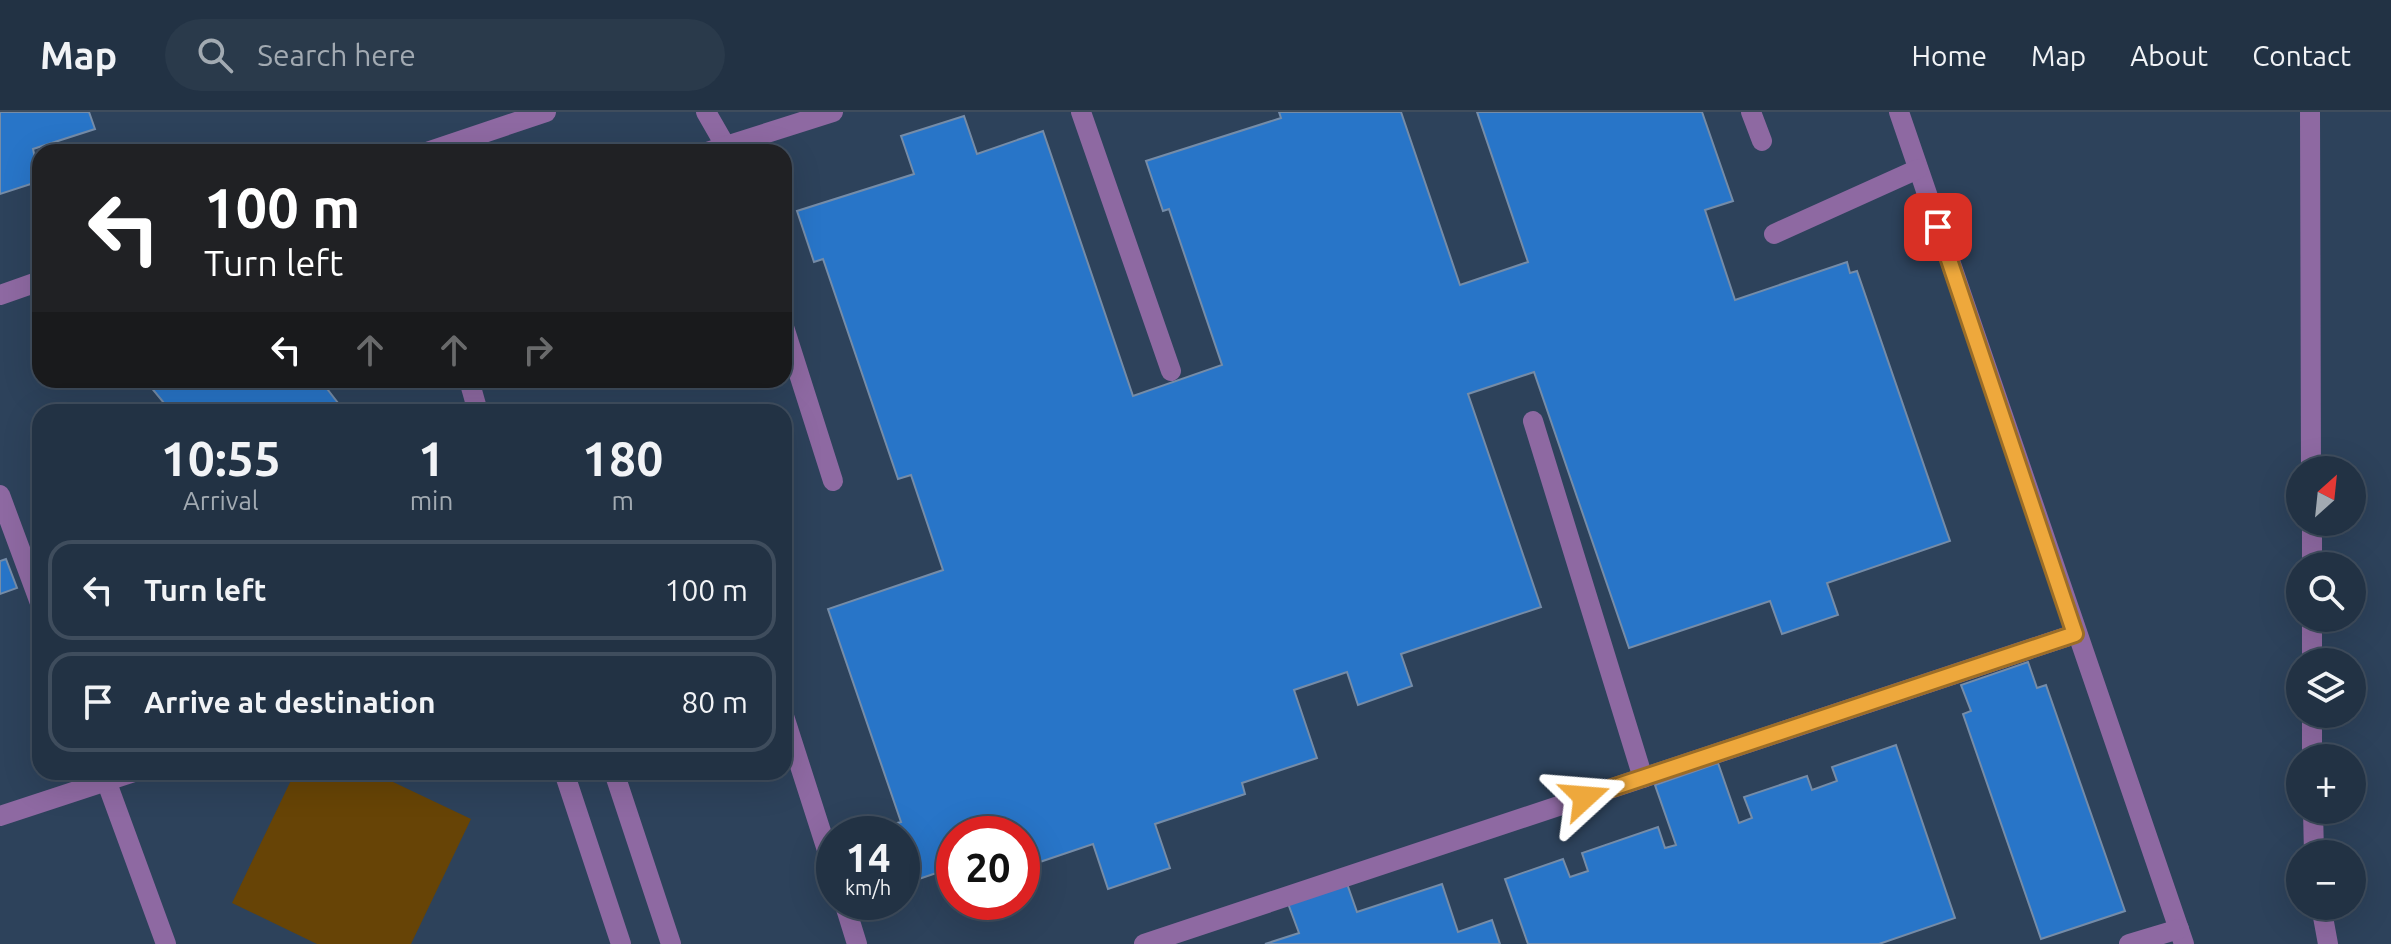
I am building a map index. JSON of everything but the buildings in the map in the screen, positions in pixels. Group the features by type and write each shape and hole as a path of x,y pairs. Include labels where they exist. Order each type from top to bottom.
{"street":[{"path":"451,144 546,112"},
{"path":"706,112 725,144"},
{"path":"742,144 833,112"},
{"path":"1081,112 1171,371"},
{"path":"1751,112 1762,141"},
{"path":"1899,112 2075,634 2182,936 2129,944"},
{"path":"2310,112 2311,456"},
{"path":"1774,234 1918,169"},
{"path":"0,295 32,284"},
{"path":"792,352 833,481"},
{"path":"1533,421 1643,778"},
{"path":"0,495 32,581"},
{"path":"1144,944 2075,634"},
{"path":"792,741 816,816"},
{"path":"0,816 97,780"},
{"path":"106,780 166,944"},
{"path":"567,780 621,944"},
{"path":"617,780 671,944"},
{"path":"850,920 857,944"},
{"path":"2324,920 2328,944"}],"shaded area":[{"path":"291,780 389,780 471,819 411,944 317,944 232,903"}],"route":[{"path":"1585,797 2075,634 1938,227"}]}
